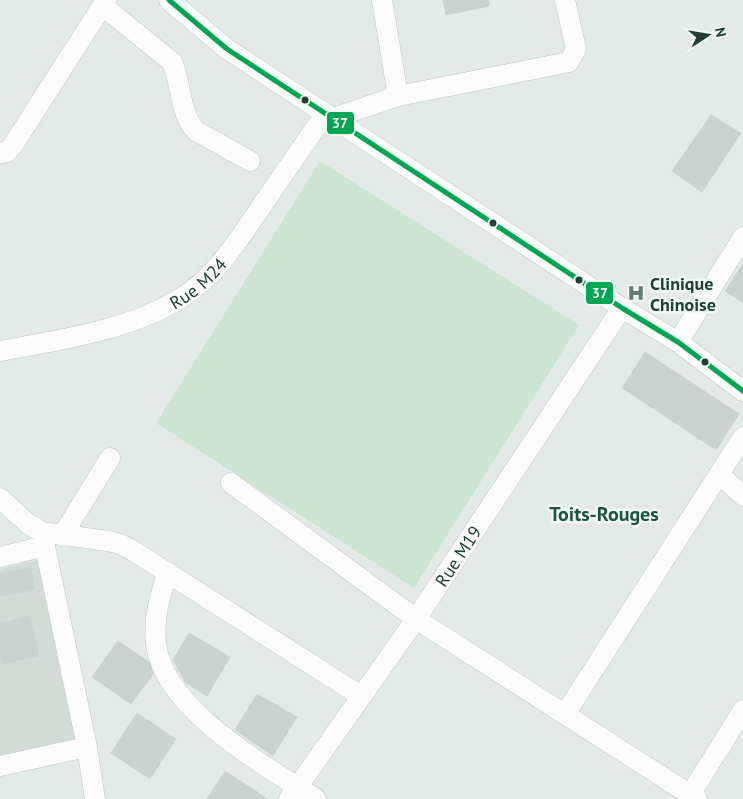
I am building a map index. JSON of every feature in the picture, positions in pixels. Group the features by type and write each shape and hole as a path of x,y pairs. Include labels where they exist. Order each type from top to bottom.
{"street":[{"path":"169,0 227,49 622,308 678,342 743,391"},
{"path":"382,0 398,96"},
{"path":"329,116 398,96 569,62 576,49 565,0"},
{"path":"0,153 7,152 13,145 104,3 172,62 190,125 196,131 250,161"},
{"name":"Rue M24","path":"0,351 90,333 152,314 182,298 209,276 234,247 329,116"},
{"path":"678,342 743,237"},
{"name":"Rue M19","path":"293,793 416,618 622,308"},
{"path":"565,714 743,437"},
{"path":"49,538 110,458"},
{"path":"719,474 743,496"},
{"path":"231,483 416,618 694,797 743,710"},
{"path":"0,498 28,524 49,538 95,799"},
{"path":"0,557 49,538 108,541 120,544 168,572 361,696"},
{"path":"168,572 159,601 156,620 156,643 159,660 165,673 183,698 216,731 293,793 316,799"},
{"path":"0,766 87,747"}],"shaded area":[{"path":"41,559 79,746 0,764 0,569"}],"green space":[{"path":"320,161 579,325 414,588 156,423"}],"building":[{"path":"443,0 489,0 489,6 446,15"},
{"path":"711,115 741,133 702,192 672,171"},
{"path":"743,264 743,303 725,291"},
{"path":"645,352 739,414 716,450 622,388"},
{"path":"31,568 35,590 0,596 0,573"},
{"path":"30,616 39,656 2,664 0,655 0,623"},
{"path":"189,633 230,657 207,696 186,683 173,660"},
{"path":"118,641 149,662 153,674 131,704 92,677"},
{"path":"257,694 297,717 273,756 235,730"},
{"path":"137,713 176,739 150,779 111,753"},
{"path":"225,771 268,799 207,799"}],"transit line":[{"name":"37","path":"169,0 227,49 622,308 678,342 743,391"}],"place":[{"name":"Clinique Chinoise","path":"636,293"}],"district":[{"name":"Toits-Rouges","path":"604,514"}]}
